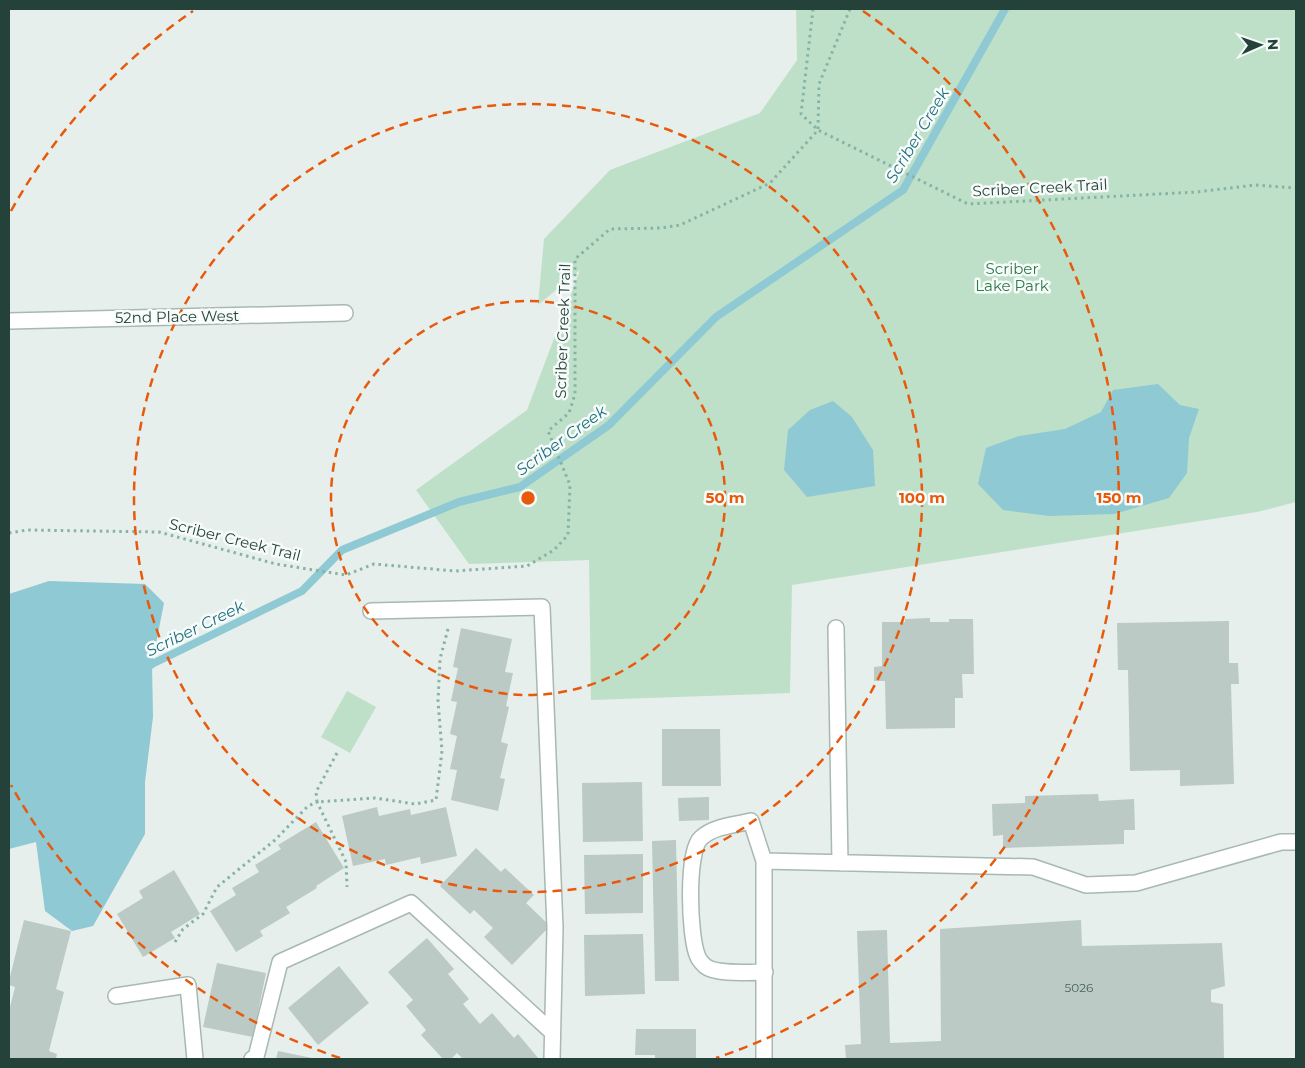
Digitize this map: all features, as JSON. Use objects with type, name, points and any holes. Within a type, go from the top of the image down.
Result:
[{"type":"street","name":"52nd Place West","points":[[9,321],[345,313]]},
{"type":"street","points":[[371,611],[542,606],[555,928],[552,1059]]},
{"type":"street","points":[[836,628],[840,863]]},
{"type":"street","points":[[764,1059],[765,972],[764,861],[751,821],[716,829],[700,838],[694,850],[690,881],[692,937],[698,957],[706,967],[723,972],[765,972]]},
{"type":"street","points":[[764,861],[1033,867],[1086,885],[1136,883],[1281,842],[1296,842]]},
{"type":"street","points":[[252,1059],[256,1057],[280,962],[411,903],[552,1032]]},
{"type":"street","points":[[116,996],[188,985],[195,1059]]},
{"type":"path","points":[[813,9],[800,114],[818,130]]},
{"type":"path","points":[[818,130],[819,84],[850,9]]},
{"type":"path","name":"Scriber Creek Trail","points":[[9,533],[27,530],[159,532],[276,564],[346,575],[374,564],[455,571],[527,566],[554,550],[568,535],[570,485],[548,431],[569,413],[575,394],[575,258],[610,229],[661,228],[680,225],[770,183],[818,130],[968,204],[1197,192],[1255,185],[1296,188]]},
{"type":"path","points":[[176,942],[183,929],[204,914],[217,887],[275,840],[308,806],[317,802],[375,798],[415,804],[436,800],[442,752],[438,701],[440,659],[453,609]]},
{"type":"path","points":[[337,753],[316,792],[317,802],[346,862],[347,887]]},
{"type":"green space","name":"Scriber Lake Park","points":[[796,9],[1296,9],[1296,502],[1257,512],[792,585],[790,693],[591,700],[589,560],[469,564],[416,490],[527,410],[580,270],[538,305],[544,239],[610,170],[760,113],[797,60]]},
{"type":"green space","points":[[347,691],[376,707],[350,753],[321,737]]},
{"type":"water","points":[[1158,384],[1180,405],[1199,409],[1189,438],[1187,473],[1169,498],[1114,514],[1049,516],[1003,510],[978,484],[986,448],[1019,436],[1065,429],[1101,412],[1113,390]]},
{"type":"water","points":[[833,401],[852,417],[873,450],[875,486],[807,497],[784,470],[788,430],[810,410]]},
{"type":"water","points":[[49,581],[145,584],[164,603],[152,664],[153,717],[145,782],[145,834],[93,926],[72,931],[45,911],[36,842],[9,849],[9,594]]},
{"type":"building","points":[[930,618],[930,622],[949,622],[949,619],[973,619],[974,674],[962,674],[963,698],[955,698],[955,728],[886,729],[885,681],[874,681],[874,667],[882,666],[882,622],[905,622],[905,619]]},
{"type":"building","points":[[1229,621],[1229,663],[1238,663],[1239,684],[1231,684],[1234,784],[1180,786],[1180,770],[1130,771],[1128,670],[1118,670],[1117,623]]},
{"type":"building","points":[[461,628],[512,639],[505,672],[513,673],[506,706],[509,707],[501,742],[508,744],[500,778],[505,779],[498,811],[451,800],[457,770],[450,769],[457,736],[450,734],[457,702],[451,701],[458,668],[453,667]]},
{"type":"building","points":[[662,729],[720,729],[721,786],[662,786]]},
{"type":"building","points":[[642,782],[643,841],[583,842],[582,783]]},
{"type":"building","points":[[1098,794],[1099,801],[1134,799],[1135,830],[1124,830],[1124,844],[1003,848],[1003,835],[993,836],[992,804],[1025,803],[1025,796]]},
{"type":"building","points":[[709,797],[709,820],[679,821],[678,798]]},
{"type":"building","points":[[377,807],[379,816],[410,809],[411,815],[446,807],[457,856],[421,864],[420,857],[386,865],[385,859],[353,866],[342,816]]},
{"type":"building","points":[[316,822],[344,868],[316,886],[317,888],[286,907],[290,913],[260,931],[263,936],[236,952],[210,911],[236,895],[232,888],[259,872],[255,865],[281,849],[278,845]]},
{"type":"building","points":[[676,840],[679,981],[655,981],[652,841]]},
{"type":"building","points":[[476,848],[501,872],[505,868],[534,895],[526,903],[550,926],[512,965],[484,937],[493,928],[474,910],[470,914],[440,886]]},
{"type":"building","points":[[643,854],[643,913],[585,914],[584,855]]},
{"type":"building","points":[[174,870],[200,914],[171,932],[175,938],[143,957],[117,914],[143,898],[139,891]]},
{"type":"building","points":[[24,920],[71,931],[56,989],[64,992],[49,1051],[57,1054],[56,1059],[9,1059],[9,1011],[15,987],[9,985],[9,981]]},
{"type":"building","points":[[1081,920],[1082,946],[1222,943],[1225,986],[1211,990],[1211,1002],[1223,1004],[1224,1059],[846,1059],[845,1045],[861,1044],[857,931],[887,930],[890,1043],[941,1041],[940,929]]},
{"type":"building","points":[[643,934],[645,994],[585,996],[584,935]]},
{"type":"building","points":[[427,938],[454,969],[448,974],[469,999],[463,1004],[480,1024],[492,1013],[514,1038],[518,1034],[539,1059],[463,1059],[457,1053],[451,1059],[443,1059],[421,1035],[426,1030],[406,1006],[413,1000],[388,972]]},
{"type":"building","points":[[217,963],[266,973],[253,1037],[203,1027]]},
{"type":"building","points":[[339,966],[369,1003],[318,1045],[288,1008]]},
{"type":"building","points":[[636,1029],[696,1029],[696,1059],[655,1059],[655,1055],[635,1055]]},
{"type":"building","points":[[278,1051],[312,1058],[312,1059],[276,1059]]},
{"type":"waterway","name":"Scriber Creek","points":[[144,670],[152,664],[302,591],[342,550],[459,502],[520,487],[609,425],[716,317],[903,190],[1005,9]]}]
